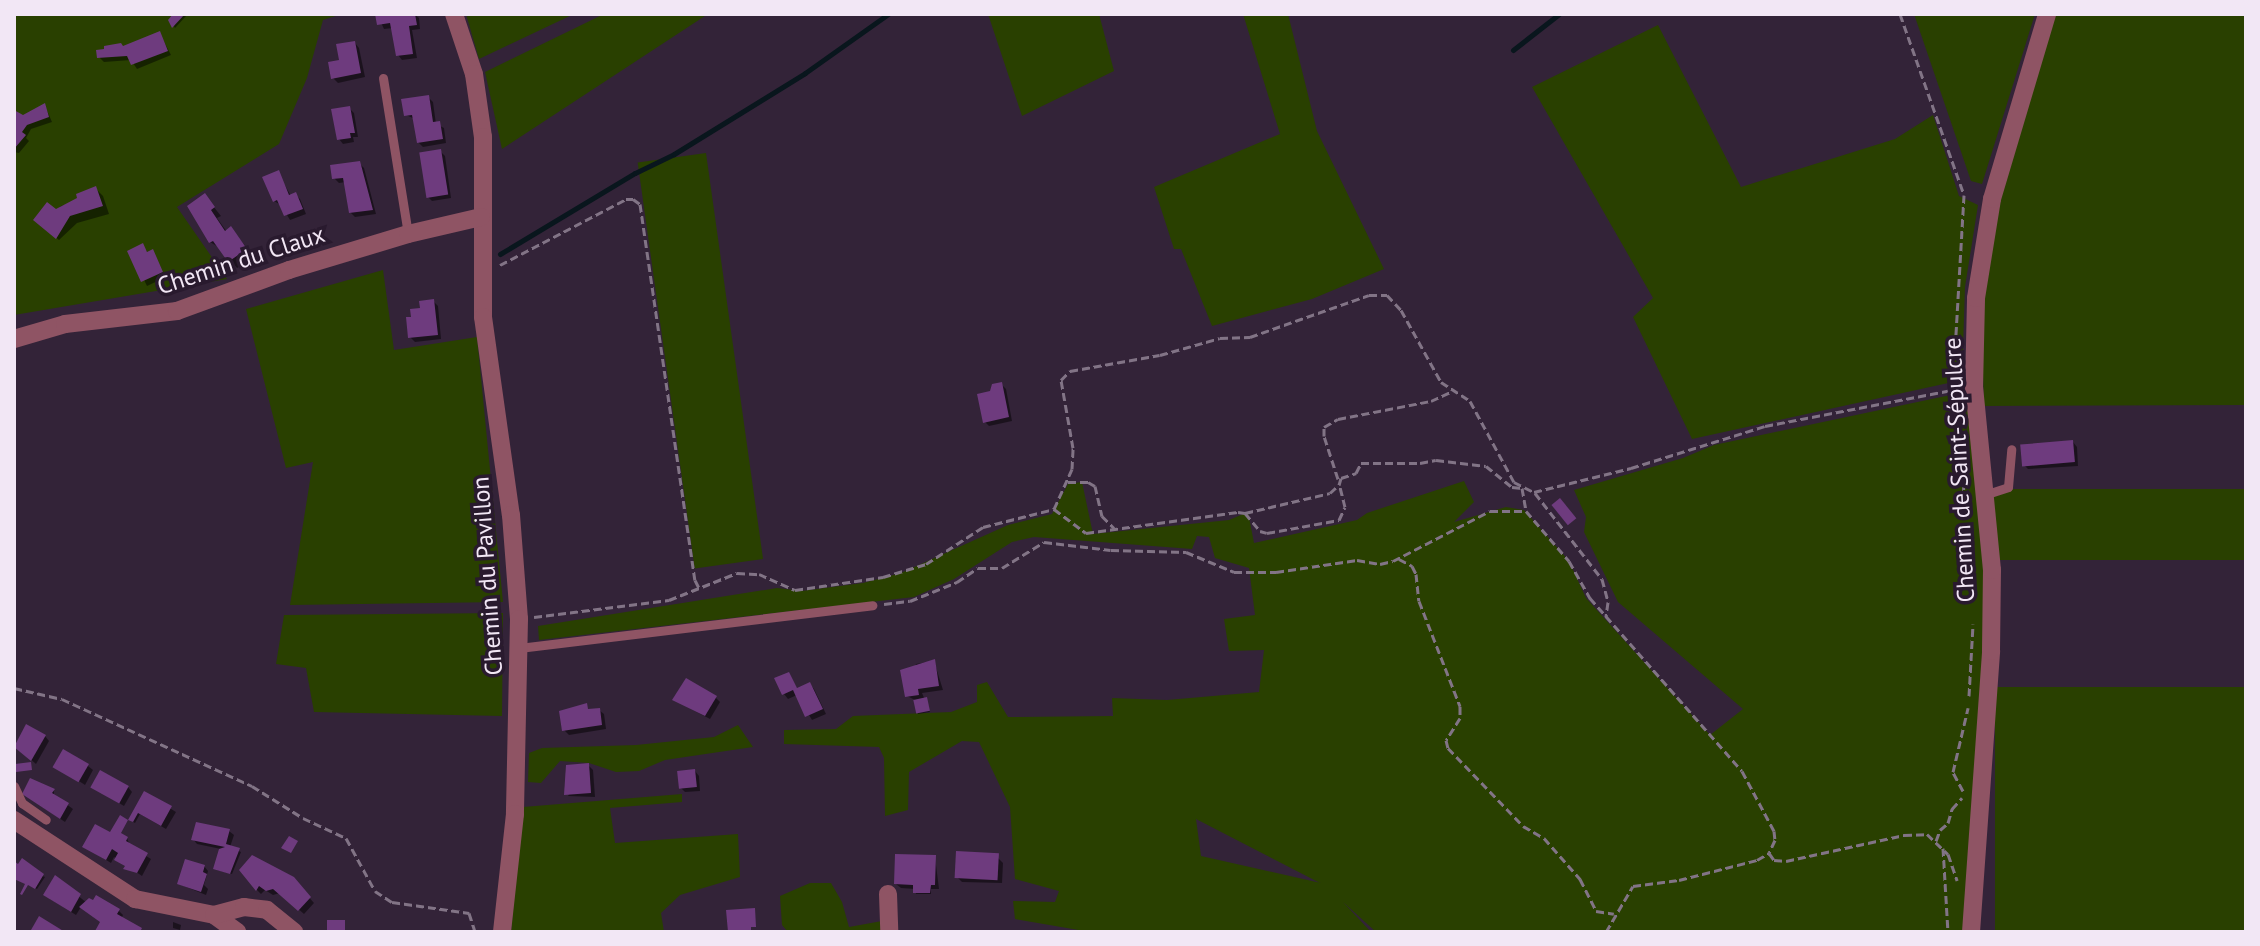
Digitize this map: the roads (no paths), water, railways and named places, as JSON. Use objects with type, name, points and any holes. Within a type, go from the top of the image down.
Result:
[{"type":"street","name":"Chemin du Pavillon","points":[[454,14],[474,74],[483,137],[483,317],[511,515],[519,619],[515,814],[502,932]]},
{"type":"street","name":"Chemin de Saint-Sépulcre","points":[[1971,932],[1991,651],[1992,570],[1984,495],[1964,389],[1992,199],[2047,14]]},
{"type":"street","name":"Chemin du Claux","points":[[14,339],[65,324],[177,311],[289,270],[408,234],[481,217]]},
{"type":"street","points":[[14,820],[135,899],[214,915],[237,932]]},
{"type":"street","points":[[888,894],[889,932]]},
{"type":"street","points":[[214,915],[244,907],[267,910],[294,932]]},
{"type":"lane","points":[[383,78],[408,234]]},
{"type":"lane","points":[[1984,495],[2008,487],[2011,449]]},
{"type":"lane","points":[[519,648],[872,605]]},
{"type":"lane","points":[[14,786],[22,803],[46,820]]},
{"type":"waterway","points":[[500,254],[635,173],[674,154],[805,73],[888,14]]},
{"type":"waterway","points":[[1513,50],[1559,14]]}]
